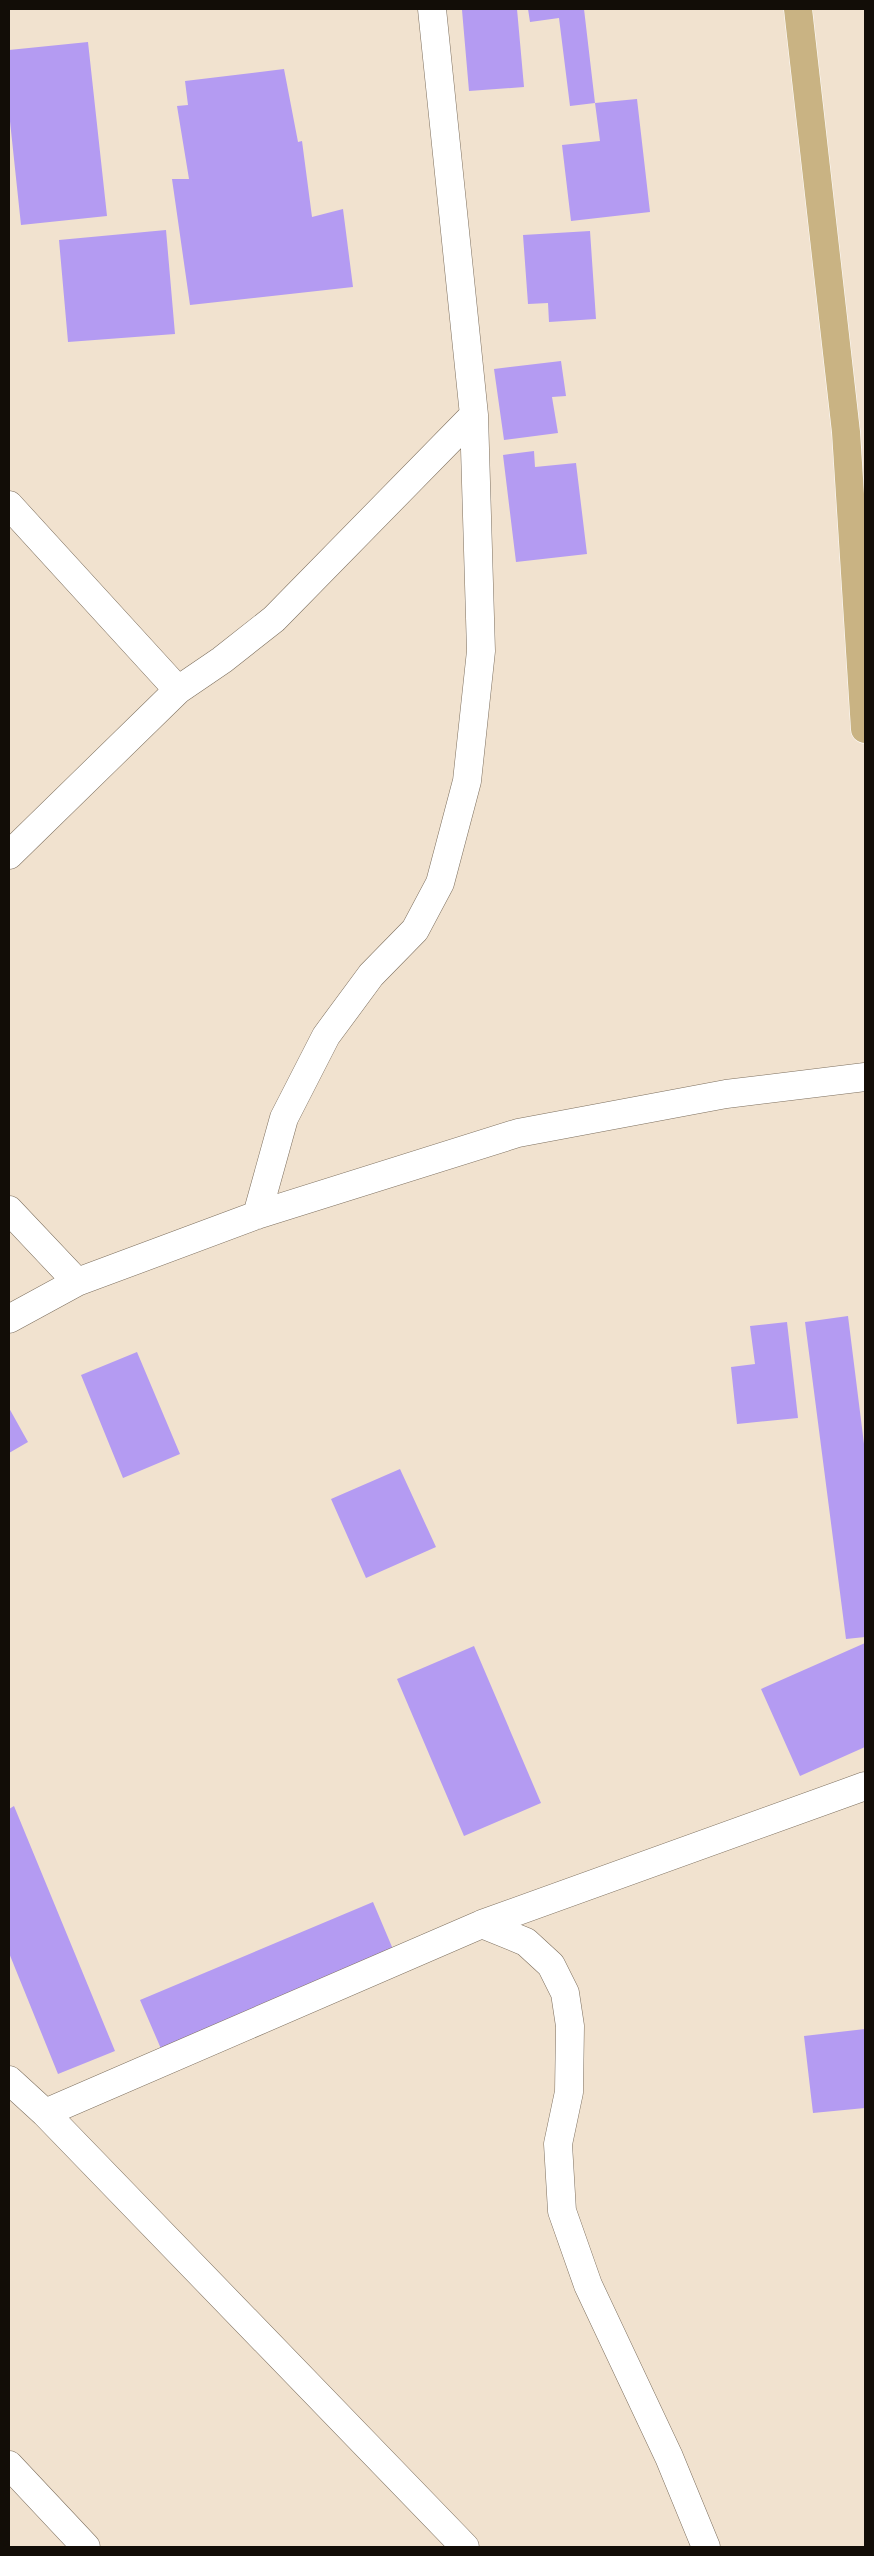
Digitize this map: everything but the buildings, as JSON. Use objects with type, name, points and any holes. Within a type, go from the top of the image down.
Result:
[{"type":"main road","points":[[798,9],[846,432],[865,730]]},
{"type":"street","points":[[257,1216],[284,1118],[326,1036],[371,975],[415,930],[440,883],[467,781],[481,651],[474,415],[432,9]]},
{"type":"street","points":[[9,855],[178,690],[222,660],[274,618],[474,415]]},
{"type":"street","points":[[9,505],[178,690]]},
{"type":"street","points":[[9,1319],[77,1282],[257,1216],[518,1133],[726,1094],[865,1077]]},
{"type":"street","points":[[9,1210],[77,1282]]},
{"type":"street","points":[[45,2113],[482,1924],[865,1786]]},
{"type":"street","points":[[482,1924],[526,1942],[551,1965],[565,1993],[570,2026],[569,2092],[558,2144],[562,2211],[588,2285],[669,2457],[706,2547]]},
{"type":"street","points":[[9,2080],[45,2113],[465,2547]]},
{"type":"street","points":[[9,2465],[86,2547]]}]
